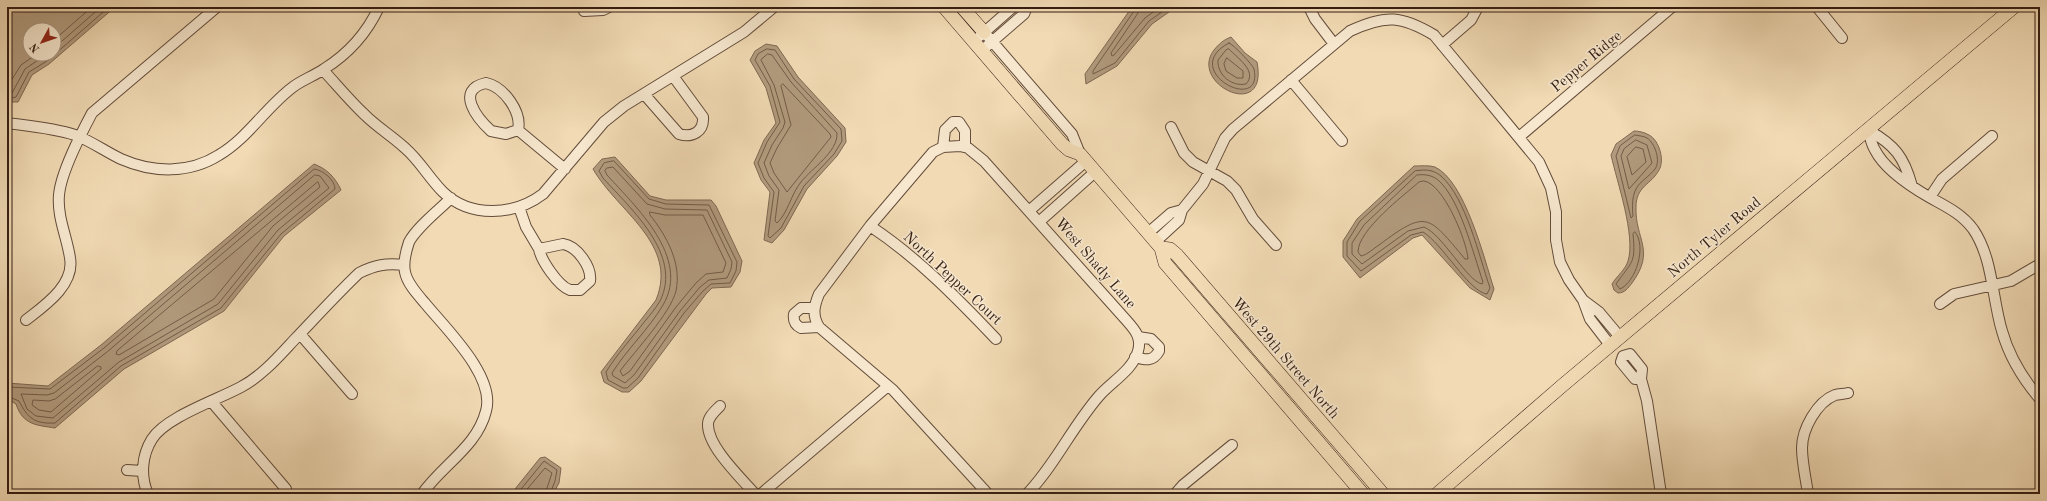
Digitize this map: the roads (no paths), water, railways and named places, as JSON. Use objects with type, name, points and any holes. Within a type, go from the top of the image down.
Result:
[{"type":"main road","name":"West 29th Street North","points":[[944,7],[1062,144],[1069,150],[1083,157],[1155,241],[1165,263],[1383,494]]},
{"type":"main road","name":"West 29th Street North","points":[[962,7],[988,37]]},
{"type":"main road","name":"North Tyler Road","points":[[1437,494],[1614,341],[2014,7]]},
{"type":"main road","name":"West 29th Street North","points":[[1289,396],[1363,494]]},
{"type":"street","points":[[26,320],[53,298],[62,286],[70,267],[70,259],[59,207],[59,194],[80,137],[92,113],[217,7]]},
{"type":"street","points":[[7,123],[58,131],[80,137],[121,159],[143,168],[166,170],[181,169],[219,156],[236,143],[292,88],[323,70],[352,47],[370,24],[379,7]]},
{"type":"street","points":[[584,11],[603,10],[609,7]]},
{"type":"street","points":[[323,70],[365,115],[405,148],[450,198],[469,208],[488,211],[504,211],[519,208],[532,203],[543,194],[604,122],[624,106],[744,32],[774,7]]},
{"type":"street","points":[[978,46],[988,37],[1004,15],[1013,7]]},
{"type":"street","points":[[988,37],[1012,24],[1024,14],[1027,7]]},
{"type":"street","points":[[1309,7],[1315,19],[1334,44]]},
{"type":"street","points":[[1442,44],[1471,20],[1478,7]]},
{"type":"street","name":"Pepper Ridge","points":[[1519,137],[1672,7]]},
{"type":"street","points":[[1817,7],[1842,38]]},
{"type":"street","points":[[1004,15],[1012,24]]},
{"type":"street","points":[[1155,241],[1179,220],[1182,210],[1210,173],[1225,138],[1350,30],[1366,23],[1378,20],[1400,19],[1413,23],[1434,35],[1539,162],[1551,188],[1556,212],[1556,240],[1560,262],[1569,280],[1583,300],[1590,319],[1614,341],[1624,356],[1621,362],[1635,379],[1642,379],[1647,401],[1661,494]]},
{"type":"street","name":"West 29th Street North","points":[[988,37],[1072,134],[1083,157]]},
{"type":"street","points":[[644,94],[679,134],[686,136],[694,134],[701,129],[704,123],[703,117],[672,76]]},
{"type":"street","points":[[1291,80],[1342,141]]},
{"type":"street","points":[[518,130],[519,118],[516,110],[498,88],[486,83],[479,84],[474,89],[469,99],[471,106],[491,131],[499,133],[518,130],[565,169]]},
{"type":"street","points":[[943,147],[945,130],[953,122],[959,122],[965,131],[965,148],[943,147],[933,152],[870,226],[819,294],[814,308],[814,316],[819,327],[888,386],[914,412],[988,494]]},
{"type":"street","points":[[1171,127],[1184,153],[1193,162],[1210,173],[1227,181],[1236,190],[1252,219],[1276,245]]},
{"type":"street","points":[[1868,130],[1886,140],[1900,156],[1907,170],[1912,186]]},
{"type":"street","points":[[1868,130],[1875,150],[1895,174],[1912,186],[1948,207],[1964,219],[1973,230],[1982,247],[1993,285],[2001,330],[2021,375],[2040,399]]},
{"type":"street","points":[[1930,197],[1942,179],[1992,136]]},
{"type":"street","name":"West Shady Lane","points":[[965,148],[984,161],[1030,210],[1127,321],[1138,337]]},
{"type":"street","points":[[1030,210],[1083,157]]},
{"type":"street","points":[[1040,221],[1095,172]]},
{"type":"street","points":[[422,494],[429,484],[467,446],[480,429],[487,410],[487,394],[484,380],[474,363],[415,292],[405,273],[404,265],[409,244],[413,235],[450,198]]},
{"type":"street","points":[[519,208],[526,227],[539,249],[540,256],[562,285],[570,290],[580,290],[590,281],[590,272],[570,245],[552,246],[539,249]]},
{"type":"street","name":"North Pepper Court","points":[[870,226],[892,241],[921,265],[996,339]]},
{"type":"street","points":[[148,494],[145,487],[143,471],[144,455],[152,438],[162,426],[255,378],[267,368],[359,273],[374,266],[388,263],[404,265]]},
{"type":"street","points":[[1940,304],[1954,294],[2011,281],[2040,264]]},
{"type":"street","points":[[814,308],[801,308],[794,314],[793,317],[795,323],[801,328],[819,327]]},
{"type":"street","points":[[300,334],[352,394]]},
{"type":"street","points":[[1027,494],[1041,478],[1092,404],[1130,365],[1139,346],[1138,337],[1150,339],[1159,347],[1159,351],[1153,358],[1148,360],[1135,357]]},
{"type":"street","points":[[761,494],[888,386]]},
{"type":"street","points":[[1808,494],[1802,447],[1808,425],[1814,413],[1826,402],[1835,395],[1848,393]]},
{"type":"street","points":[[211,402],[286,489]]},
{"type":"street","points":[[720,406],[713,413],[708,423],[709,432],[716,447],[755,494]]},
{"type":"street","points":[[1175,494],[1183,485],[1232,445]]},
{"type":"street","points":[[127,470],[143,471]]},
{"type":"water","points":[[7,7],[115,7],[62,53],[62,22],[22,22],[22,62],[51,62],[32,75],[18,102],[7,102],[9,69],[7,62]]},
{"type":"water","points":[[1132,7],[1176,7],[1152,24],[1117,66],[1086,84],[1085,74]]},
{"type":"water","points":[[1231,37],[1245,53],[1257,62],[1258,80],[1252,91],[1242,94],[1230,92],[1219,85],[1211,75],[1209,63],[1214,50],[1219,44]]},
{"type":"water","points":[[766,44],[777,46],[798,77],[845,128],[846,142],[837,156],[807,189],[784,230],[772,243],[764,240],[770,192],[761,180],[754,163],[764,140],[776,123],[766,88],[750,60],[755,51]]},
{"type":"water","points":[[1634,131],[1645,133],[1656,141],[1661,156],[1661,166],[1656,175],[1638,194],[1636,207],[1638,228],[1643,245],[1643,262],[1631,285],[1624,291],[1618,293],[1614,290],[1612,284],[1627,264],[1630,250],[1630,238],[1625,209],[1611,155],[1616,144]]},
{"type":"water","points":[[615,157],[650,196],[666,200],[711,200],[716,206],[742,261],[740,272],[731,287],[712,288],[706,294],[641,381],[629,392],[622,392],[604,382],[601,372],[656,300],[661,280],[659,262],[653,245],[642,229],[593,169],[602,159]]},
{"type":"water","points":[[314,164],[323,168],[330,174],[341,190],[284,236],[224,311],[124,369],[55,428],[36,425],[26,420],[22,416],[16,404],[7,399],[7,383],[48,386],[101,345]]},
{"type":"water","points":[[1414,166],[1435,167],[1446,175],[1455,188],[1472,222],[1485,259],[1494,289],[1490,300],[1470,288],[1422,235],[1413,238],[1360,278],[1343,257],[1343,241],[1357,219]]},
{"type":"water","points":[[545,457],[561,468],[559,483],[553,494],[511,494],[540,458]]}]
